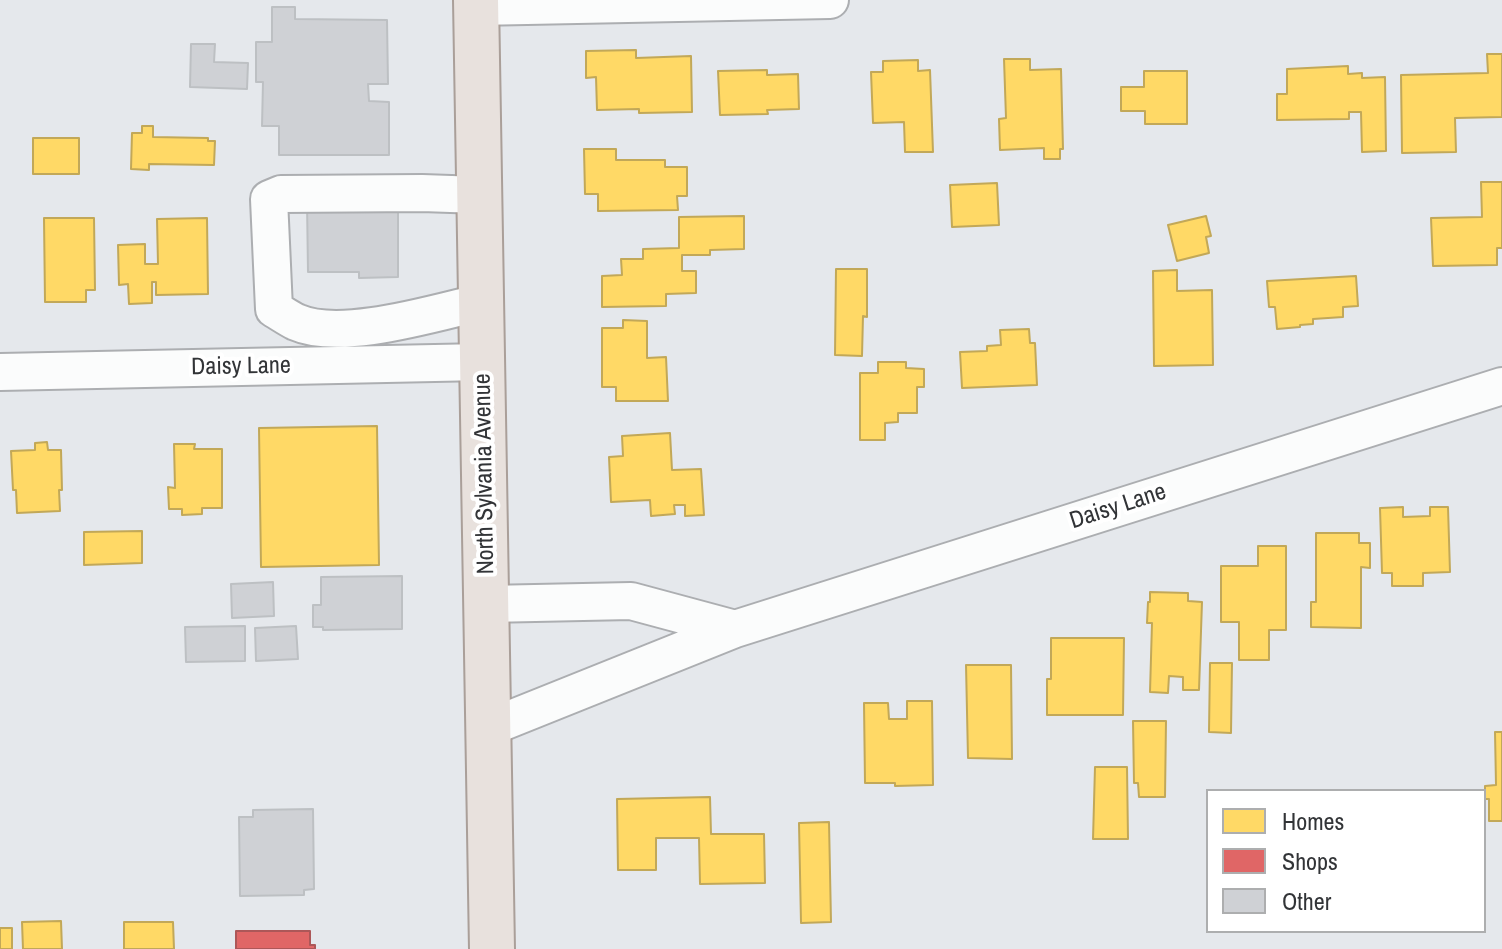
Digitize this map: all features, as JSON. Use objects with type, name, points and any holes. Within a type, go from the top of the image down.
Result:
[{"type":"main road","name":"North Sylvania Avenue","points":[[476,4],[492,949]]},
{"type":"street","points":[[476,4],[830,0]]},
{"type":"street","points":[[480,195],[281,194],[269,199],[274,309],[298,323],[325,329],[366,327],[482,302]]},
{"type":"street","name":"Daisy Lane","points":[[0,372],[483,362]]},
{"type":"street","name":"Daisy Lane","points":[[488,728],[735,629],[1502,386]]},
{"type":"street","points":[[487,604],[631,601],[735,629]]},
{"type":"building: Homes","points":[[636,50],[636,58],[691,56],[692,112],[597,110],[596,77],[586,78],[586,51]]},
{"type":"building: Homes","points":[[1487,54],[1502,54],[1502,117],[1455,118],[1456,152],[1402,153],[1401,75],[1488,73]]},
{"type":"building: Homes","points":[[1004,59],[1030,59],[1030,70],[1061,69],[1063,149],[1060,149],[1060,159],[1044,159],[1044,148],[1000,150],[999,119],[1006,118]]},
{"type":"building: Homes","points":[[918,60],[918,71],[930,70],[933,152],[905,152],[904,122],[873,123],[871,72],[883,72],[883,61]]},
{"type":"building: Homes","points":[[1348,66],[1348,74],[1362,73],[1362,78],[1385,77],[1386,151],[1362,152],[1361,112],[1349,112],[1349,119],[1277,120],[1277,94],[1287,94],[1287,69]]},
{"type":"building: Homes","points":[[767,70],[767,75],[798,74],[799,109],[767,110],[768,114],[720,115],[718,71]]},
{"type":"building: Homes","points":[[1144,71],[1187,71],[1187,124],[1145,124],[1145,111],[1121,111],[1121,87],[1144,87]]},
{"type":"building: Homes","points":[[142,126],[153,126],[153,137],[208,138],[208,141],[215,141],[214,165],[149,164],[149,170],[131,169],[132,133],[142,133]]},
{"type":"building: Homes","points":[[33,138],[79,138],[79,174],[33,174]]},
{"type":"building: Homes","points":[[584,149],[616,149],[616,160],[665,160],[665,167],[687,167],[687,196],[677,196],[678,210],[598,211],[598,194],[585,194]]},
{"type":"building: Homes","points":[[1481,182],[1502,182],[1502,248],[1497,248],[1497,265],[1433,266],[1431,218],[1482,217]]},
{"type":"building: Homes","points":[[997,183],[999,225],[952,227],[950,185]]},
{"type":"building: Homes","points":[[744,216],[744,249],[710,250],[710,255],[682,255],[682,271],[696,271],[696,293],[666,294],[666,306],[602,307],[602,276],[622,275],[621,259],[643,259],[643,249],[679,248],[679,217]]},
{"type":"building: Homes","points":[[1206,216],[1211,236],[1206,237],[1209,253],[1177,261],[1168,225]]},
{"type":"building: Homes","points":[[44,218],[94,218],[95,290],[86,290],[86,302],[45,302]]},
{"type":"building: Homes","points":[[207,218],[208,294],[156,295],[156,282],[152,282],[152,303],[129,304],[128,284],[119,285],[118,245],[145,244],[145,264],[158,264],[157,219]]},
{"type":"building: Homes","points":[[836,269],[867,269],[867,317],[863,316],[862,356],[835,355]]},
{"type":"building: Homes","points":[[1177,270],[1177,291],[1212,290],[1213,365],[1154,366],[1153,271]]},
{"type":"building: Homes","points":[[1356,276],[1358,306],[1343,307],[1343,317],[1313,319],[1313,324],[1277,329],[1275,307],[1269,307],[1267,281]]},
{"type":"building: Homes","points":[[623,320],[647,321],[647,358],[666,357],[668,401],[616,401],[616,387],[602,387],[602,328],[623,328]]},
{"type":"building: Homes","points":[[1029,329],[1030,343],[1035,343],[1037,385],[962,388],[960,352],[987,351],[987,346],[1001,345],[1000,330]]},
{"type":"building: Homes","points":[[878,362],[906,362],[906,368],[924,369],[924,387],[917,387],[917,413],[898,413],[898,422],[885,423],[885,440],[860,440],[860,373],[878,373]]},
{"type":"building: Homes","points":[[377,426],[379,565],[261,567],[259,428]]},
{"type":"building: Homes","points":[[670,433],[672,470],[701,469],[704,515],[685,516],[685,505],[674,505],[675,514],[651,516],[650,500],[611,502],[609,457],[623,456],[622,436]]},
{"type":"building: Homes","points":[[47,442],[48,450],[61,450],[60,511],[17,513],[11,451],[35,450],[35,443]]},
{"type":"building: Homes","points":[[174,444],[195,444],[194,449],[222,449],[222,508],[202,508],[202,514],[182,515],[182,509],[169,509],[168,487],[175,488]]},
{"type":"building: Homes","points":[[1403,507],[1403,517],[1430,516],[1430,507],[1448,507],[1450,572],[1423,573],[1423,586],[1392,586],[1392,573],[1382,573],[1380,508]]},
{"type":"building: Homes","points":[[142,531],[142,563],[84,565],[84,532]]},
{"type":"building: Homes","points":[[1316,533],[1359,533],[1359,543],[1370,543],[1370,568],[1361,567],[1361,628],[1311,627],[1311,602],[1316,602]]},
{"type":"building: Homes","points":[[1258,546],[1286,546],[1286,630],[1269,630],[1269,660],[1239,660],[1239,622],[1221,622],[1221,566],[1258,566]]},
{"type":"building: Homes","points":[[1150,592],[1188,593],[1188,601],[1202,602],[1199,690],[1183,690],[1183,677],[1169,676],[1168,693],[1150,692],[1152,623],[1147,623]]},
{"type":"building: Homes","points":[[1051,638],[1124,638],[1123,715],[1047,715]]},
{"type":"building: Homes","points":[[1210,663],[1232,663],[1231,733],[1209,732]]},
{"type":"building: Homes","points":[[966,665],[1011,665],[1012,759],[968,758]]},
{"type":"building: Homes","points":[[907,701],[932,701],[933,785],[865,783],[864,703],[888,703],[889,719],[907,719]]},
{"type":"building: Homes","points":[[1133,721],[1166,721],[1165,797],[1139,797],[1138,783],[1134,783]]},
{"type":"building: Homes","points":[[1495,732],[1502,732],[1502,821],[1489,821],[1489,799],[1486,799],[1485,786],[1496,785]]},
{"type":"building: Homes","points":[[1095,767],[1127,767],[1128,839],[1093,839]]},
{"type":"building: Homes","points":[[710,797],[711,834],[764,834],[765,883],[700,884],[699,838],[656,838],[656,870],[618,870],[617,799]]},
{"type":"building: Homes","points":[[829,822],[831,922],[801,923],[799,823]]},
{"type":"building: Homes","points":[[61,921],[62,949],[23,949],[22,922]]},
{"type":"building: Homes","points":[[124,922],[173,922],[174,949],[124,949]]},
{"type":"building: Homes","points":[[0,928],[12,928],[12,949],[0,949]]},
{"type":"building: Shops","points":[[236,931],[310,931],[310,945],[315,945],[315,949],[236,949]]},
{"type":"building: Other","points":[[272,7],[295,7],[295,19],[387,20],[388,84],[368,84],[369,101],[389,102],[389,155],[279,155],[279,126],[262,126],[263,82],[256,82],[256,42],[272,42]]},
{"type":"building: Other","points":[[191,44],[215,44],[214,62],[248,63],[247,89],[190,87]]},
{"type":"building: Other","points":[[398,201],[398,277],[359,278],[359,272],[308,272],[307,202]]},
{"type":"building: Other","points":[[402,576],[402,629],[323,630],[323,627],[313,627],[313,605],[321,605],[321,577]]},
{"type":"building: Other","points":[[273,582],[274,616],[232,618],[231,584]]},
{"type":"building: Other","points":[[245,626],[245,661],[186,662],[185,627]]},
{"type":"building: Other","points":[[296,626],[298,659],[256,661],[255,628]]},
{"type":"building: Other","points":[[313,809],[314,889],[304,890],[304,895],[240,896],[239,817],[253,817],[253,810]]}]
